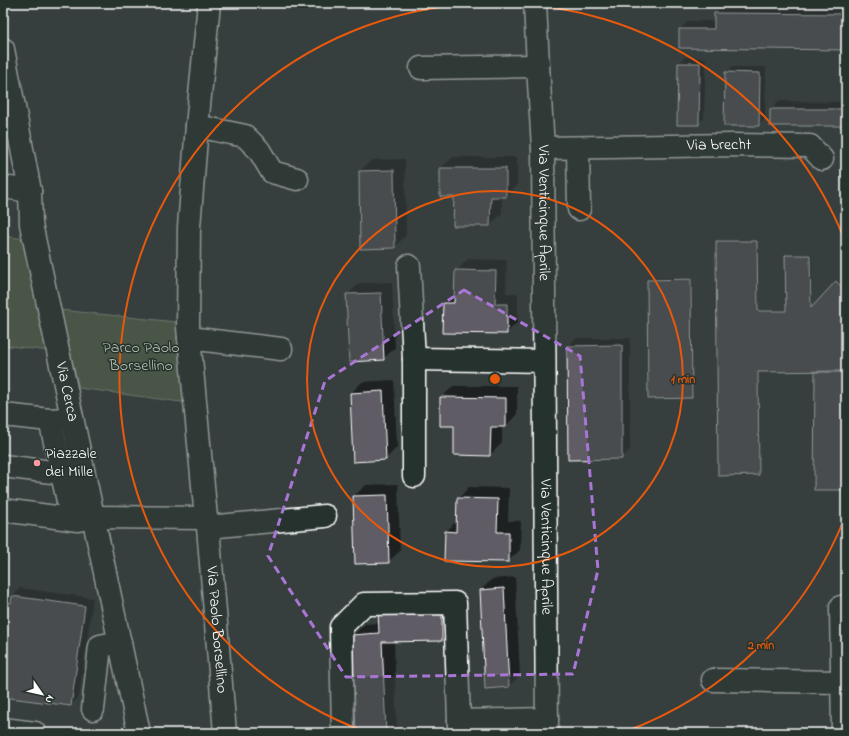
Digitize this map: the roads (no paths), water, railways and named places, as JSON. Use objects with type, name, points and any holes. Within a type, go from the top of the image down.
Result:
[{"type":"street","name":"Via Paolo Borsellino","points":[[209,3],[189,227],[188,338],[207,522],[225,733]]},
{"type":"street","name":"Via Venticinque Aprile","points":[[535,3],[543,148],[547,726]]},
{"type":"street","name":"Via Cerca","points":[[3,49],[30,191],[31,224],[139,733]]},
{"type":"street","points":[[421,68],[538,66]]},
{"type":"street","points":[[197,126],[245,136],[259,150],[272,172],[296,179]]},
{"type":"street","name":"Via brecht","points":[[543,148],[733,145],[810,146],[822,159]]},
{"type":"street","points":[[578,148],[579,209]]},
{"type":"street","points":[[3,187],[30,191]]},
{"type":"street","points":[[409,266],[414,359],[414,476]]},
{"type":"street","points":[[188,338],[281,349]]},
{"type":"street","points":[[414,359],[544,361]]},
{"type":"street","points":[[3,415],[50,420],[73,419]]},
{"type":"street","points":[[50,420],[60,473],[72,519]]},
{"type":"street","points":[[3,466],[60,473]]},
{"type":"street","points":[[3,510],[78,520],[94,517],[207,522],[325,516]]},
{"type":"street","points":[[343,733],[341,627],[364,604],[455,603],[459,727],[547,726]]},
{"type":"street","points":[[841,607],[843,733]]},
{"type":"street","points":[[93,709],[100,646],[120,642]]},
{"type":"street","points":[[713,680],[842,682]]},
{"type":"street","points":[[3,729],[35,733]]},
{"type":"place","name":"Piazzale dei Mille","points":[[37,463]]},
{"type":"park label","name":"Parco Paolo Borsellino","points":[[141,357]]}]
